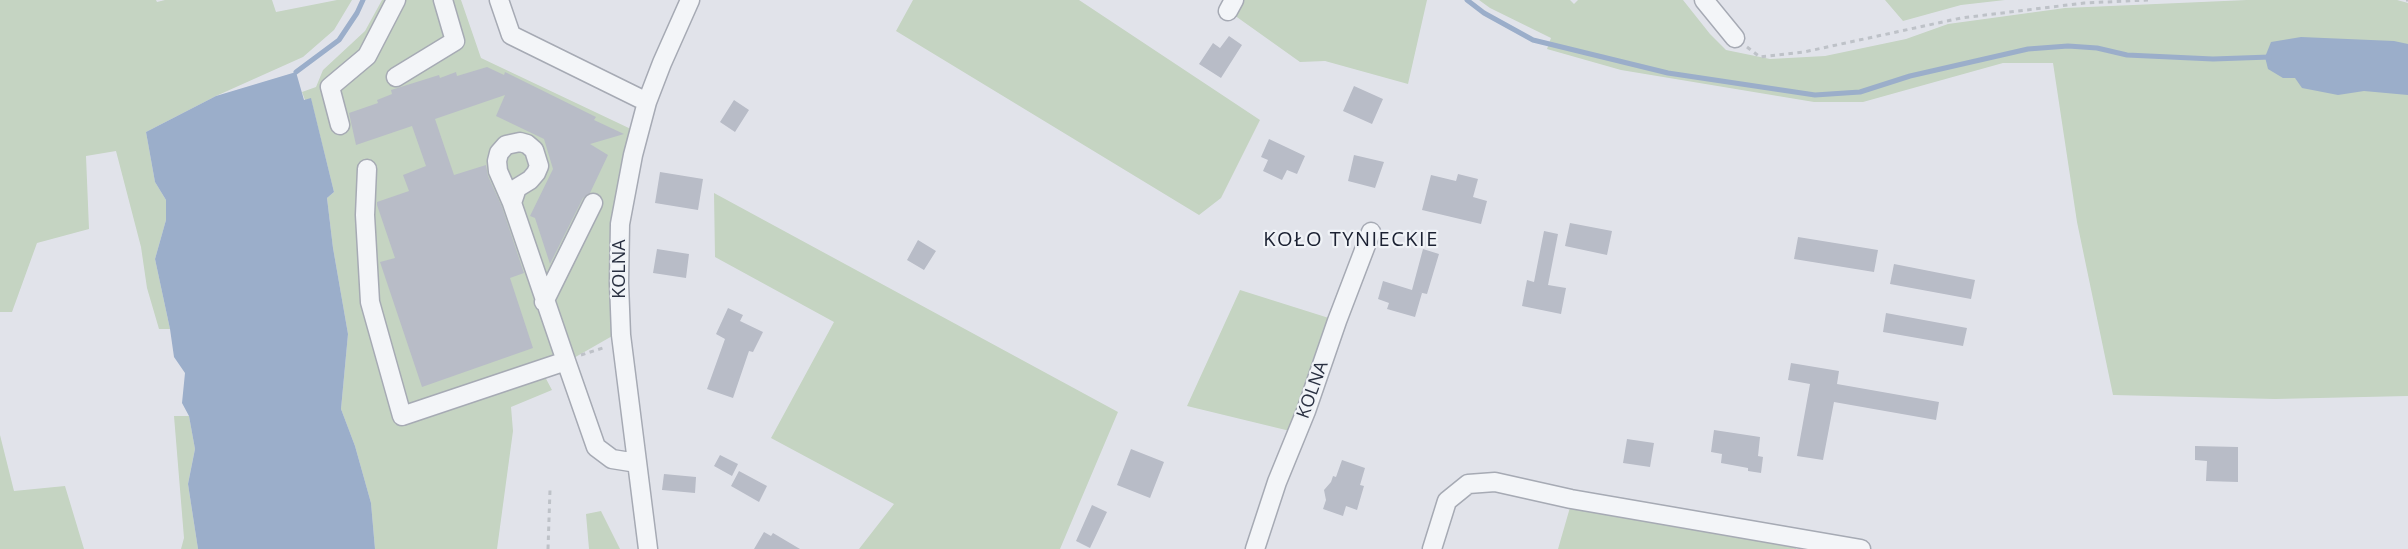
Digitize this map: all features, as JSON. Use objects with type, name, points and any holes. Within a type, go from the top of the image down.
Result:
[{"type":"street","points":[[340,125],[330,87],[368,56],[396,0]]},
{"type":"street","points":[[396,76],[456,41],[444,0]]},
{"type":"street","points":[[499,0],[511,36],[648,102]]},
{"type":"street","name":"KOLNA","points":[[648,549],[622,341],[619,283],[620,224],[633,155],[648,102],[662,63],[690,0]]},
{"type":"street","points":[[1704,0],[1735,38]]},
{"type":"street","points":[[367,169],[365,215],[370,302],[402,416],[566,361]]},
{"type":"street","points":[[512,203],[544,302],[596,447],[612,459],[637,463]]},
{"type":"street","points":[[544,302],[593,203]]},
{"type":"street","name":"KOLNA","points":[[1255,549],[1371,232]]},
{"type":"street","points":[[1432,549],[1447,501],[1468,484],[1495,482],[1571,499],[1861,549]]},
{"type":"path","points":[[1735,38],[1760,57],[1804,52],[1961,18],[2084,3],[2148,0]]},
{"type":"path","points":[[566,361],[622,341]]},
{"type":"path","points":[[548,549],[550,490]]},
{"type":"green space","points":[[0,0],[156,0],[157,2],[165,0],[272,0],[276,12],[337,0],[352,0],[334,30],[303,57],[216,96],[146,132],[155,182],[166,200],[166,220],[155,259],[170,329],[159,329],[147,288],[141,247],[116,151],[86,156],[89,229],[37,243],[12,312],[0,312]]},
{"type":"green space","points":[[382,0],[461,0],[481,58],[633,130],[614,335],[544,375],[552,390],[511,407],[513,431],[497,549],[375,549],[371,503],[355,446],[341,409],[348,334],[327,198],[334,192],[311,99],[305,100],[302,92],[316,87],[323,70],[365,31]]},
{"type":"green space","points":[[913,0],[1079,0],[1260,120],[1221,198],[1199,215],[896,31]]},
{"type":"green space","points":[[1243,0],[1427,0],[1408,84],[1325,61],[1300,62],[1234,15]]},
{"type":"green space","points":[[1479,0],[1570,0],[1574,4],[1578,0],[1683,0],[1726,50],[1770,59],[1825,56],[1906,39],[1948,24],[2065,8],[2247,0],[2397,0],[2408,3],[2408,396],[2275,399],[2113,395],[2077,222],[2053,63],[2003,63],[1863,102],[1814,102],[1621,70],[1547,49],[1551,38],[1490,8]]},
{"type":"green space","points":[[1885,0],[2005,0],[1961,5],[1903,21]]},
{"type":"green space","points":[[714,193],[1118,412],[1060,549],[859,549],[894,504],[771,438],[834,322],[715,257]]},
{"type":"green space","points":[[1240,290],[1332,319],[1290,431],[1187,406]]},
{"type":"green space","points":[[174,416],[189,416],[195,449],[188,484],[198,549],[181,549],[184,538]]},
{"type":"green space","points":[[0,435],[14,491],[65,486],[84,549],[0,549]]},
{"type":"green space","points":[[1571,504],[1797,541],[1796,549],[1558,549]]},
{"type":"green space","points":[[601,511],[620,549],[589,549],[586,514]]},
{"type":"water","points":[[2301,37],[2394,41],[2408,44],[2408,95],[2364,91],[2338,95],[2302,88],[2295,78],[2283,78],[2268,69],[2265,57],[2271,42]]},
{"type":"water","points":[[296,72],[304,100],[311,98],[334,192],[327,198],[348,334],[341,409],[355,446],[371,503],[375,549],[198,549],[188,484],[195,449],[189,416],[182,403],[185,373],[174,357],[155,259],[166,220],[166,200],[155,182],[146,132],[216,96]]},
{"type":"building","points":[[1229,36],[1242,45],[1221,78],[1199,64],[1213,43],[1220,48]]},
{"type":"building","points":[[487,67],[504,75],[505,72],[596,117],[594,120],[624,134],[590,144],[608,155],[590,193],[583,198],[550,264],[535,218],[530,216],[553,169],[544,139],[496,116],[505,95],[435,119],[454,175],[486,165],[524,273],[510,278],[533,348],[422,387],[380,262],[395,258],[377,202],[409,191],[403,175],[426,166],[412,126],[356,145],[349,113],[378,103],[377,100],[392,94],[391,90],[439,75],[440,78],[456,72],[457,76]]},
{"type":"building","points":[[1354,86],[1383,99],[1372,124],[1343,111]]},
{"type":"building","points":[[734,100],[749,110],[735,132],[720,122]]},
{"type":"building","points":[[1269,139],[1305,156],[1297,174],[1287,170],[1282,180],[1263,171],[1268,160],[1261,157]]},
{"type":"building","points":[[1354,155],[1384,162],[1375,188],[1348,181]]},
{"type":"building","points":[[660,172],[703,179],[698,210],[655,203]]},
{"type":"building","points":[[1458,174],[1478,179],[1473,197],[1487,201],[1481,224],[1422,210],[1431,175],[1456,181]]},
{"type":"building","points":[[1570,223],[1612,231],[1607,255],[1565,246]]},
{"type":"building","points":[[1544,231],[1558,234],[1548,285],[1566,288],[1561,314],[1522,306],[1527,280],[1534,282]]},
{"type":"building","points":[[1798,237],[1878,250],[1874,272],[1794,259]]},
{"type":"building","points":[[918,240],[936,251],[924,270],[907,260]]},
{"type":"building","points":[[657,249],[689,254],[686,278],[653,273]]},
{"type":"building","points":[[1423,249],[1439,254],[1427,294],[1418,292],[1422,293],[1415,317],[1387,309],[1389,303],[1378,299],[1383,281],[1412,290]]},
{"type":"building","points":[[1894,264],[1975,280],[1971,299],[1890,284]]},
{"type":"building","points":[[728,308],[743,315],[740,321],[763,332],[753,352],[749,351],[733,398],[707,389],[725,339],[716,334]]},
{"type":"building","points":[[1886,313],[1967,328],[1963,346],[1883,332]]},
{"type":"building","points":[[1791,363],[1839,371],[1837,384],[1939,402],[1936,420],[1834,402],[1823,460],[1797,456],[1810,384],[1788,380]]},
{"type":"building","points":[[1714,430],[1760,437],[1758,456],[1763,457],[1761,473],[1721,463],[1722,454],[1711,452]]},
{"type":"building","points":[[1627,439],[1654,443],[1650,467],[1623,463]]},
{"type":"building","points":[[2195,446],[2238,447],[2238,482],[2206,481],[2207,461],[2195,460]]},
{"type":"building","points":[[1131,449],[1164,462],[1150,498],[1117,485]]},
{"type":"building","points":[[720,455],[738,464],[732,476],[714,466]]},
{"type":"building","points":[[1342,460],[1365,468],[1360,485],[1364,486],[1357,510],[1346,506],[1343,516],[1323,509],[1326,500],[1324,490],[1333,476],[1336,477]]},
{"type":"building","points":[[739,471],[767,486],[759,502],[731,486]]},
{"type":"building","points":[[664,474],[696,477],[695,493],[662,490]]},
{"type":"building","points":[[1092,505],[1107,512],[1090,548],[1076,541]]},
{"type":"building","points":[[764,532],[771,536],[773,533],[800,549],[754,549]]},
{"type":"waterway","points":[[296,72],[339,40],[363,0]]},
{"type":"waterway","points":[[1467,0],[1484,13],[1533,40],[1668,73],[1815,95],[1860,92],[1910,76],[2028,49],[2068,46],[2097,48],[2127,55],[2213,59],[2270,57]]},
{"type":"district","name":"KOŁO TYNIECKIE","points":[[1351,240]]}]
